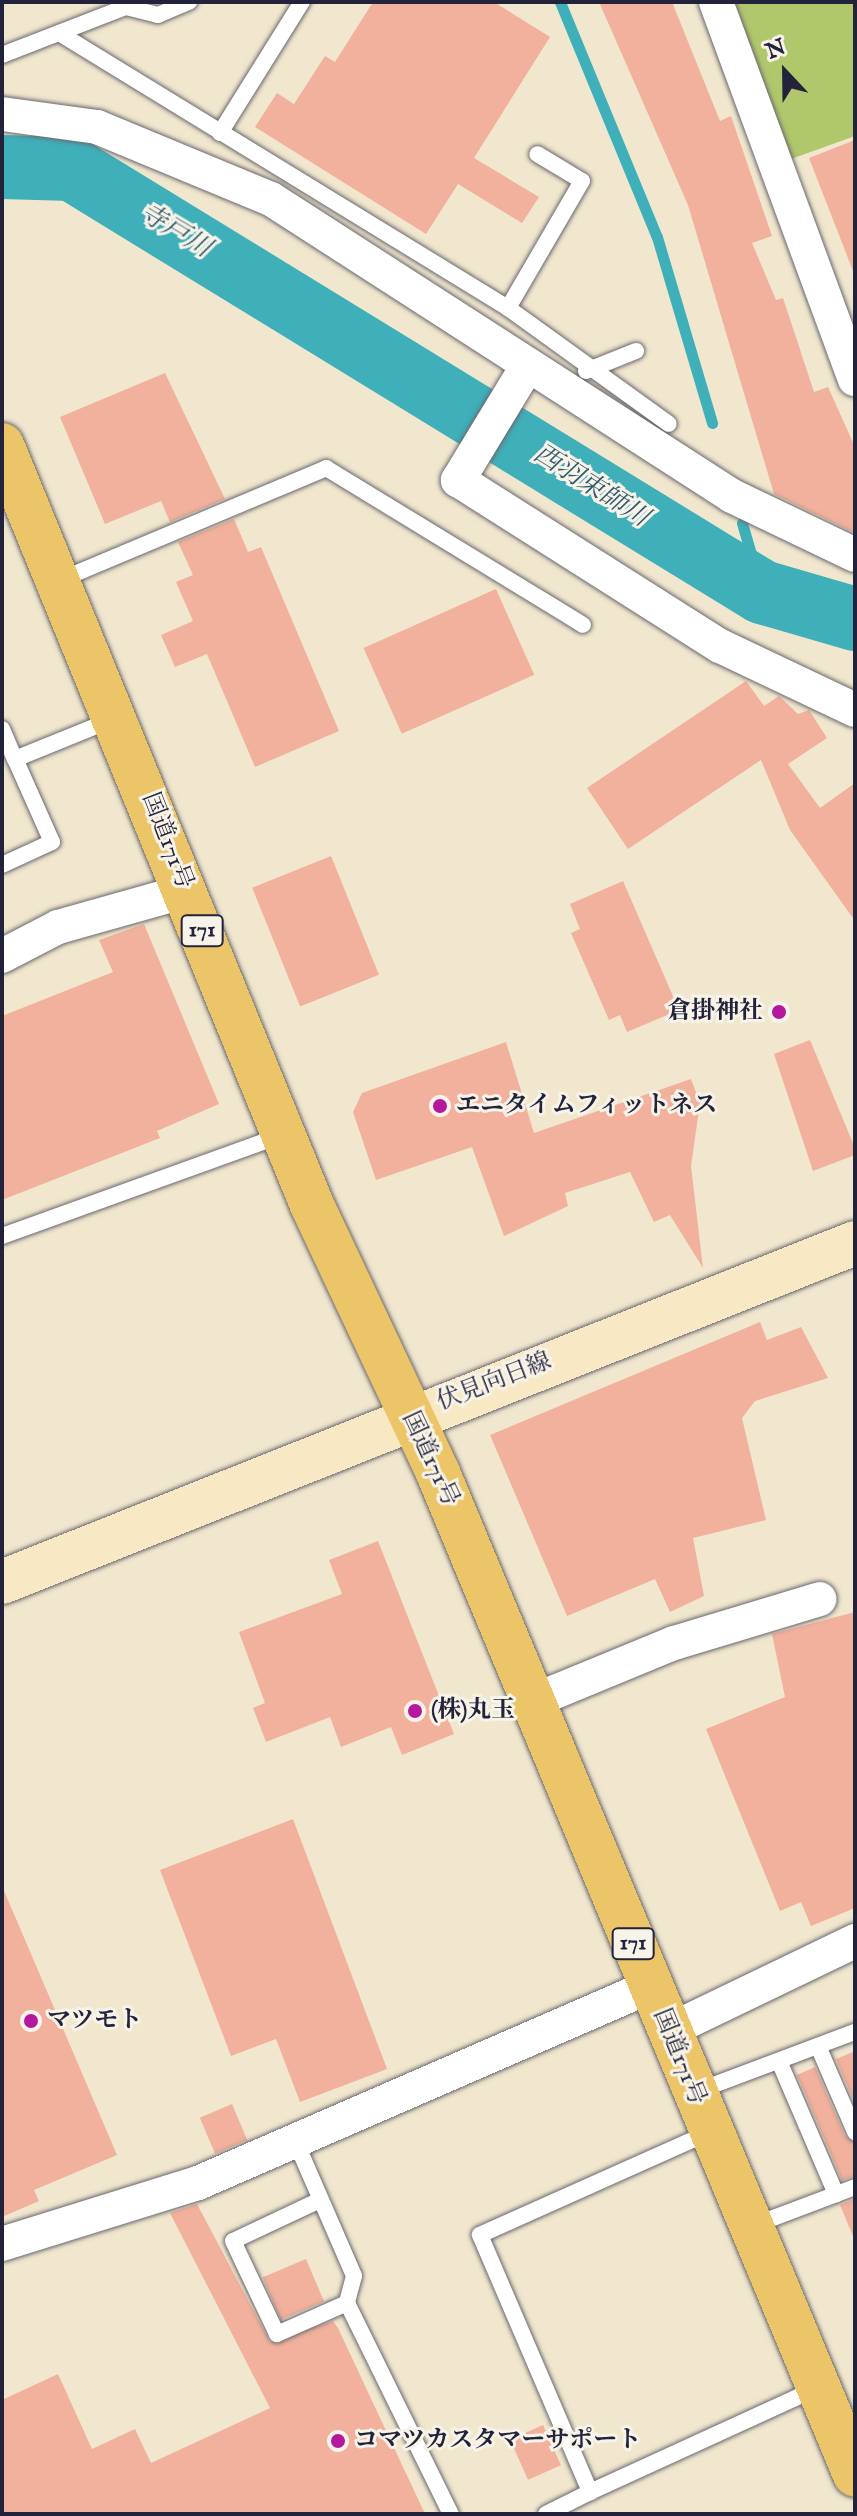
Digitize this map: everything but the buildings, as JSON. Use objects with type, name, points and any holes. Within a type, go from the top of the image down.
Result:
[{"type":"highway","name":"国道171号","points":[[6,463],[116,718],[283,1134],[410,1414],[533,1701],[855,2475]]},
{"type":"main road","name":"伏見向日線","points":[[2,1582],[410,1414],[855,1243]]},
{"type":"street","points":[[716,2],[855,379]]},
{"type":"street","points":[[2,114],[97,127],[271,199],[732,496],[855,555]]},
{"type":"street","points":[[528,365],[458,480],[720,646],[855,710]]},
{"type":"street","points":[[2,956],[58,927],[186,891]]},
{"type":"street","points":[[533,1701],[674,1643],[820,1599]]},
{"type":"street","points":[[668,2031],[855,1941]]},
{"type":"street","points":[[2,2244],[198,2183],[650,1986]]},
{"type":"lane","points":[[2,55],[126,7],[158,15],[189,2]]},
{"type":"lane","points":[[220,133],[302,2]]},
{"type":"lane","points":[[59,33],[508,308],[586,371],[669,424]]},
{"type":"lane","points":[[508,308],[582,181],[537,154]]},
{"type":"lane","points":[[586,371],[636,351]]},
{"type":"lane","points":[[59,581],[326,468],[583,625]]},
{"type":"lane","points":[[15,759],[116,718]]},
{"type":"lane","points":[[2,729],[52,842],[2,865]]},
{"type":"lane","points":[[2,1236],[283,1134]]},
{"type":"lane","points":[[694,2093],[855,2032]]},
{"type":"lane","points":[[818,2046],[855,2132]]},
{"type":"lane","points":[[779,2061],[836,2194]]},
{"type":"lane","points":[[590,2492],[480,2235],[711,2132]]},
{"type":"lane","points":[[295,2140],[354,2276],[347,2303],[451,2514]]},
{"type":"lane","points":[[750,2227],[855,2187]]},
{"type":"lane","points":[[320,2200],[233,2241],[277,2334],[347,2303]]},
{"type":"lane","points":[[546,2514],[818,2387]]},
{"type":"green space","points":[[735,2],[855,2],[855,136],[791,159]]},
{"type":"water","points":[[830,605],[855,605],[855,627],[817,623]]},
{"type":"waterway","points":[[560,2],[657,237],[712,423]]},
{"type":"waterway","name":"西羽束師川","points":[[2,167],[72,169],[762,592],[855,619]]},
{"type":"waterway","points":[[742,523],[762,592]]},
{"type":"place","name":"倉掛神社","points":[[779,1012]]},
{"type":"place","name":"エニタイムフィットネス","points":[[440,1106]]},
{"type":"place","name":"(株)丸玉","points":[[415,1711]]},
{"type":"place","name":"マツモト","points":[[31,2021]]},
{"type":"place","name":"コマツカスタマーサポート","points":[[338,2441]]},
{"type":"water label","name":"寺戸川","points":[[175,231]]}]
